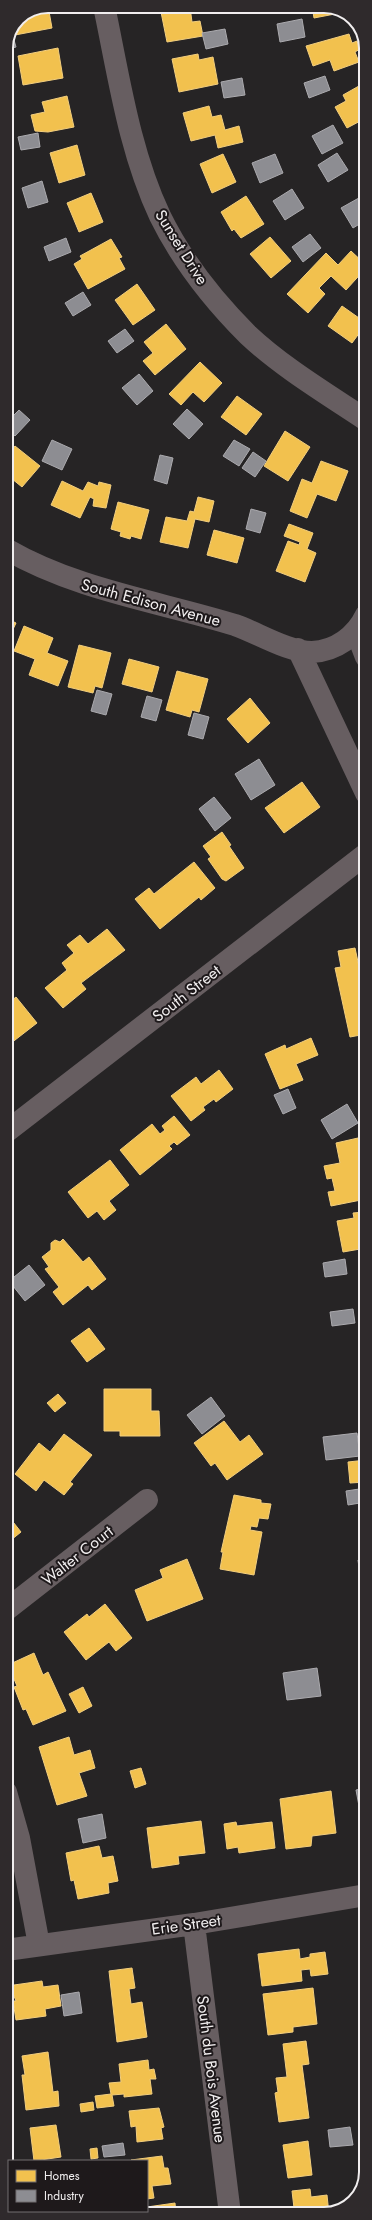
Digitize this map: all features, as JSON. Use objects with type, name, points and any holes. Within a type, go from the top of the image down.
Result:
[{"type":"street","name":"Sunset Drive","points":[[106,13],[135,147],[150,191],[172,237],[213,295],[249,335],[284,363],[359,415]]},
{"type":"street","name":"South Edison Avenue","points":[[13,553],[33,564],[78,582],[235,626],[298,649],[311,652],[330,648],[344,642],[359,625]]},
{"type":"street","points":[[298,649],[359,779]]},
{"type":"street","name":"South Street","points":[[13,1127],[359,859]]},
{"type":"street","name":"Walter Court","points":[[13,1605],[147,1500]]},
{"type":"street","points":[[13,1817],[19,1838],[39,1945]]},
{"type":"street","name":"Erie Street","points":[[13,1949],[194,1924],[359,1896]]},
{"type":"street","name":"South du Bois Avenue","points":[[194,1924],[229,2207]]},
{"type":"building: Homes","points":[[49,13],[52,28],[16,35],[23,23],[34,16],[41,14]]},
{"type":"building: Homes","points":[[161,13],[191,13],[192,22],[200,21],[203,36],[167,42]]},
{"type":"building: Homes","points":[[313,13],[334,14],[314,18]]},
{"type":"building: Homes","points":[[349,34],[352,43],[357,41],[359,46],[359,50],[355,52],[359,62],[334,71],[330,60],[313,66],[306,46]]},
{"type":"building: Homes","points":[[58,48],[63,78],[23,85],[18,56]]},
{"type":"building: Homes","points":[[198,54],[199,60],[213,57],[218,84],[179,92],[172,59]]},
{"type":"building: Homes","points":[[359,86],[359,122],[347,128],[335,107],[346,101],[343,95]]},
{"type":"building: Homes","points":[[67,96],[74,127],[48,132],[35,131],[31,115],[45,112],[42,102]]},
{"type":"building: Homes","points":[[209,106],[212,117],[221,115],[225,130],[239,126],[243,142],[218,148],[215,135],[191,141],[183,113]]},
{"type":"building: Homes","points":[[77,145],[85,175],[59,183],[50,153]]},
{"type":"building: Homes","points":[[223,154],[236,182],[212,193],[200,164]]},
{"type":"building: Homes","points":[[91,193],[103,222],[79,232],[67,203]]},
{"type":"building: Homes","points":[[246,196],[264,224],[241,238],[234,229],[232,231],[221,212]]},
{"type":"building: Homes","points":[[270,237],[291,261],[271,278],[250,254]]},
{"type":"building: Homes","points":[[111,239],[122,257],[119,258],[125,269],[88,289],[74,264],[82,259],[80,256]]},
{"type":"building: Homes","points":[[351,251],[359,258],[359,276],[346,290],[331,276],[319,288],[325,294],[308,313],[287,294],[326,253],[338,265]]},
{"type":"building: Homes","points":[[137,284],[155,310],[133,325],[115,300]]},
{"type":"building: Homes","points":[[342,306],[359,318],[359,334],[352,343],[328,326]]},
{"type":"building: Homes","points":[[166,324],[186,349],[155,375],[143,361],[153,353],[144,342]]},
{"type":"building: Homes","points":[[200,362],[222,383],[204,402],[193,392],[181,405],[169,394]]},
{"type":"building: Homes","points":[[237,396],[262,414],[246,435],[221,417]]},
{"type":"building: Homes","points":[[285,431],[310,447],[288,481],[264,466]]},
{"type":"building: Homes","points":[[15,446],[40,466],[22,487],[13,480],[13,448]]},
{"type":"building: Homes","points":[[321,461],[348,471],[336,501],[317,494],[307,518],[290,511],[302,479],[312,483]]},
{"type":"building: Homes","points":[[62,481],[83,491],[88,482],[98,486],[99,482],[111,485],[106,508],[93,506],[94,499],[90,497],[80,518],[51,505]]},
{"type":"building: Homes","points":[[198,497],[214,501],[209,522],[195,519],[188,548],[160,542],[166,517],[187,521],[190,511],[194,512]]},
{"type":"building: Homes","points":[[118,502],[149,510],[141,539],[131,536],[130,539],[120,536],[121,532],[111,529]]},
{"type":"building: Homes","points":[[289,524],[313,533],[307,549],[316,553],[305,582],[276,571],[288,541],[299,545],[300,542],[284,536]]},
{"type":"building: Homes","points":[[214,530],[244,538],[237,563],[207,555]]},
{"type":"building: Homes","points":[[13,622],[16,623],[13,629]]},
{"type":"building: Homes","points":[[24,626],[53,638],[47,653],[68,661],[58,686],[29,675],[35,659],[14,651]]},
{"type":"building: Homes","points":[[79,645],[111,653],[102,688],[95,686],[93,693],[68,687]]},
{"type":"building: Homes","points":[[129,659],[159,667],[152,692],[122,684]]},
{"type":"building: Homes","points":[[177,671],[208,679],[199,712],[192,710],[190,717],[166,710]]},
{"type":"building: Homes","points":[[250,698],[270,723],[248,743],[227,719]]},
{"type":"building: Homes","points":[[302,782],[320,807],[284,833],[265,808]]},
{"type":"building: Homes","points":[[222,832],[231,845],[229,846],[244,868],[226,881],[222,879],[208,859],[211,857],[203,846]]},
{"type":"building: Homes","points":[[194,862],[215,888],[201,900],[199,897],[160,929],[135,899],[149,888],[154,894]]},
{"type":"building: Homes","points":[[107,929],[125,950],[81,983],[86,989],[63,1008],[45,988],[67,970],[62,963],[74,953],[67,945],[80,935],[88,944]]},
{"type":"building: Homes","points":[[355,948],[359,967],[359,1035],[350,1037],[335,968],[341,967],[338,951]]},
{"type":"building: Homes","points":[[16,997],[37,1023],[13,1042],[13,999]]},
{"type":"building: Homes","points":[[311,1038],[318,1055],[296,1064],[303,1080],[280,1089],[265,1054],[285,1045],[286,1049]]},
{"type":"building: Homes","points":[[219,1070],[233,1089],[216,1102],[214,1099],[203,1107],[205,1110],[191,1121],[171,1096],[196,1077],[201,1084]]},
{"type":"building: Homes","points":[[174,1116],[190,1135],[177,1145],[174,1142],[169,1146],[172,1149],[140,1175],[120,1150],[152,1124],[160,1134],[165,1130],[162,1126]]},
{"type":"building: Homes","points":[[358,1138],[359,1200],[331,1206],[328,1192],[335,1191],[332,1178],[327,1179],[324,1166],[340,1163],[336,1143]]},
{"type":"building: Homes","points":[[110,1160],[129,1185],[109,1201],[116,1210],[104,1220],[97,1211],[88,1218],[68,1192]]},
{"type":"building: Homes","points":[[359,1212],[359,1249],[343,1252],[337,1221],[354,1218],[353,1213]]},
{"type":"building: Homes","points":[[63,1239],[83,1262],[89,1257],[106,1279],[92,1290],[88,1285],[63,1305],[53,1292],[59,1287],[45,1269],[49,1267],[42,1257],[51,1250],[51,1243],[55,1240],[60,1242]]},
{"type":"building: Homes","points":[[89,1328],[105,1349],[87,1362],[71,1341]]},
{"type":"building: Homes","points":[[104,1389],[151,1389],[151,1411],[159,1411],[160,1436],[120,1436],[120,1431],[104,1431]]},
{"type":"building: Homes","points":[[58,1394],[66,1403],[55,1412],[47,1403]]},
{"type":"building: Homes","points":[[224,1421],[240,1442],[249,1435],[263,1454],[227,1480],[215,1463],[211,1466],[194,1443]]},
{"type":"building: Homes","points":[[64,1434],[92,1455],[70,1482],[73,1484],[64,1495],[44,1480],[36,1491],[15,1474],[39,1443],[50,1452]]},
{"type":"building: Homes","points":[[359,1461],[359,1482],[350,1483],[348,1462]]},
{"type":"building: Homes","points":[[234,1495],[261,1500],[261,1503],[271,1504],[268,1519],[259,1518],[257,1527],[251,1526],[250,1530],[262,1532],[254,1575],[220,1569],[223,1552],[221,1552]]},
{"type":"building: Homes","points":[[13,1522],[21,1532],[13,1538]]},
{"type":"building: Homes","points":[[187,1559],[203,1599],[147,1621],[135,1590],[163,1578],[160,1570]]},
{"type":"building: Homes","points":[[105,1604],[132,1638],[116,1651],[109,1642],[86,1660],[64,1632],[87,1614],[89,1617]]},
{"type":"building: Homes","points":[[34,1653],[43,1675],[48,1672],[66,1711],[33,1725],[26,1709],[23,1710],[14,1687],[17,1686],[13,1677],[13,1663]]},
{"type":"building: Homes","points":[[83,1687],[92,1706],[79,1713],[69,1694]]},
{"type":"building: Homes","points":[[69,1737],[74,1755],[90,1750],[95,1768],[79,1773],[87,1796],[57,1805],[39,1747]]},
{"type":"building: Homes","points":[[141,1768],[146,1784],[135,1788],[130,1771]]},
{"type":"building: Homes","points":[[331,1791],[336,1833],[312,1836],[311,1846],[286,1849],[280,1799]]},
{"type":"building: Homes","points":[[201,1821],[205,1853],[178,1856],[179,1864],[152,1868],[147,1828]]},
{"type":"building: Homes","points":[[236,1822],[237,1826],[272,1822],[275,1848],[239,1853],[238,1847],[227,1849],[224,1824]]},
{"type":"building: Homes","points":[[99,1846],[102,1858],[113,1856],[118,1881],[108,1883],[109,1893],[78,1899],[74,1880],[71,1881],[66,1853]]},
{"type":"building: Homes","points":[[299,1949],[300,1959],[310,1957],[310,1954],[325,1952],[328,1974],[311,1976],[310,1969],[301,1970],[302,1981],[262,1986],[258,1954]]},
{"type":"building: Homes","points":[[132,1968],[135,1988],[129,1989],[131,2004],[142,2002],[147,2037],[117,2042],[109,1971]]},
{"type":"building: Homes","points":[[42,1981],[43,1987],[58,1985],[61,2006],[45,2009],[46,2016],[16,2020],[13,2001],[16,2001],[13,1994],[14,1985]]},
{"type":"building: Homes","points":[[313,1988],[317,2024],[293,2027],[293,2032],[268,2035],[263,1994]]},
{"type":"building: Homes","points":[[306,2041],[309,2064],[302,2065],[309,2118],[279,2122],[275,2093],[278,2092],[276,2078],[287,2077],[283,2044]]},
{"type":"building: Homes","points":[[48,2052],[53,2092],[58,2091],[59,2106],[26,2110],[22,2075],[25,2075],[22,2056]]},
{"type":"building: Homes","points":[[148,2060],[149,2070],[154,2069],[156,2079],[150,2079],[152,2094],[124,2097],[124,2094],[112,2095],[114,2106],[97,2108],[95,2096],[111,2094],[109,2083],[121,2082],[119,2064]]},
{"type":"building: Homes","points":[[93,2102],[94,2110],[81,2112],[80,2104]]},
{"type":"building: Homes","points":[[159,2108],[164,2127],[161,2128],[163,2139],[137,2142],[136,2126],[131,2127],[129,2111]]},
{"type":"building: Homes","points":[[56,2125],[61,2157],[34,2160],[30,2128]]},
{"type":"building: Homes","points":[[308,2141],[312,2175],[288,2178],[283,2145]]},
{"type":"building: Homes","points":[[97,2148],[98,2158],[91,2159],[90,2149]]},
{"type":"building: Homes","points":[[162,2156],[164,2168],[168,2168],[171,2184],[152,2186],[154,2198],[148,2199],[148,2160],[131,2160]]},
{"type":"building: Homes","points":[[310,2189],[311,2197],[327,2195],[328,2207],[294,2207],[292,2191]]},
{"type":"building: Homes","points":[[175,2203],[175,2207],[148,2207]]},
{"type":"building: Industry","points":[[302,19],[305,37],[280,42],[277,24]]},
{"type":"building: Industry","points":[[225,29],[228,44],[206,49],[202,33]]},
{"type":"building: Industry","points":[[14,40],[16,47],[13,48]]},
{"type":"building: Industry","points":[[325,76],[330,90],[309,98],[304,83]]},
{"type":"building: Industry","points":[[242,78],[245,95],[224,98],[221,82]]},
{"type":"building: Industry","points":[[333,125],[343,143],[322,154],[312,136]]},
{"type":"building: Industry","points":[[38,133],[40,147],[21,150],[18,137]]},
{"type":"building: Industry","points":[[337,153],[348,170],[328,182],[318,165]]},
{"type":"building: Industry","points":[[275,154],[283,173],[260,183],[252,163]]},
{"type":"building: Industry","points":[[42,181],[48,202],[28,208],[22,188]]},
{"type":"building: Industry","points":[[292,189],[304,208],[285,220],[273,201]]},
{"type":"building: Industry","points":[[359,198],[359,224],[353,228],[341,208]]},
{"type":"building: Industry","points":[[310,234],[321,248],[303,262],[292,247]]},
{"type":"building: Industry","points":[[66,238],[71,252],[49,261],[44,247]]},
{"type":"building: Industry","points":[[83,292],[91,305],[73,316],[65,303]]},
{"type":"building: Industry","points":[[125,329],[134,341],[117,353],[108,341]]},
{"type":"building: Industry","points":[[139,374],[153,391],[137,405],[122,388]]},
{"type":"building: Industry","points":[[187,409],[203,424],[189,439],[173,424]]},
{"type":"building: Industry","points":[[19,410],[30,420],[15,436],[13,434],[13,416]]},
{"type":"building: Industry","points":[[52,440],[72,449],[62,470],[42,461]]},
{"type":"building: Industry","points":[[234,440],[250,449],[239,466],[223,456]]},
{"type":"building: Industry","points":[[253,452],[266,461],[255,477],[242,468]]},
{"type":"building: Industry","points":[[160,455],[173,458],[167,484],[154,480]]},
{"type":"building: Industry","points":[[251,509],[266,513],[260,533],[246,529]]},
{"type":"building: Industry","points":[[97,690],[112,694],[106,715],[91,711]]},
{"type":"building: Industry","points":[[147,696],[162,700],[156,721],[141,717]]},
{"type":"building: Industry","points":[[194,713],[209,717],[203,739],[188,735]]},
{"type":"building: Industry","points":[[259,759],[275,785],[251,800],[235,774]]},
{"type":"building: Industry","points":[[214,797],[231,818],[215,831],[199,809]]},
{"type":"building: Industry","points":[[288,1089],[296,1108],[283,1114],[274,1095]]},
{"type":"building: Industry","points":[[347,1104],[358,1123],[332,1139],[321,1120]]},
{"type":"building: Industry","points":[[345,1259],[347,1274],[325,1277],[323,1263]]},
{"type":"building: Industry","points":[[29,1265],[45,1285],[25,1301],[13,1286],[13,1278]]},
{"type":"building: Industry","points":[[353,1309],[355,1323],[332,1326],[330,1312]]},
{"type":"building: Industry","points":[[211,1397],[225,1416],[202,1434],[187,1415]]},
{"type":"building: Industry","points":[[357,1433],[359,1456],[326,1460],[323,1437]]},
{"type":"building: Industry","points":[[359,1489],[359,1503],[348,1505],[346,1491]]},
{"type":"building: Industry","points":[[317,1668],[321,1696],[287,1700],[283,1673]]},
{"type":"building: Industry","points":[[359,1789],[359,1806],[356,1790]]},
{"type":"building: Industry","points":[[102,1814],[106,1838],[83,1843],[78,1819]]},
{"type":"building: Industry","points":[[79,1992],[82,2013],[64,2016],[61,1995]]},
{"type":"building: Industry","points":[[350,2127],[353,2145],[330,2147],[328,2130]]},
{"type":"building: Industry","points":[[123,2143],[125,2155],[104,2157],[102,2146]]}]
